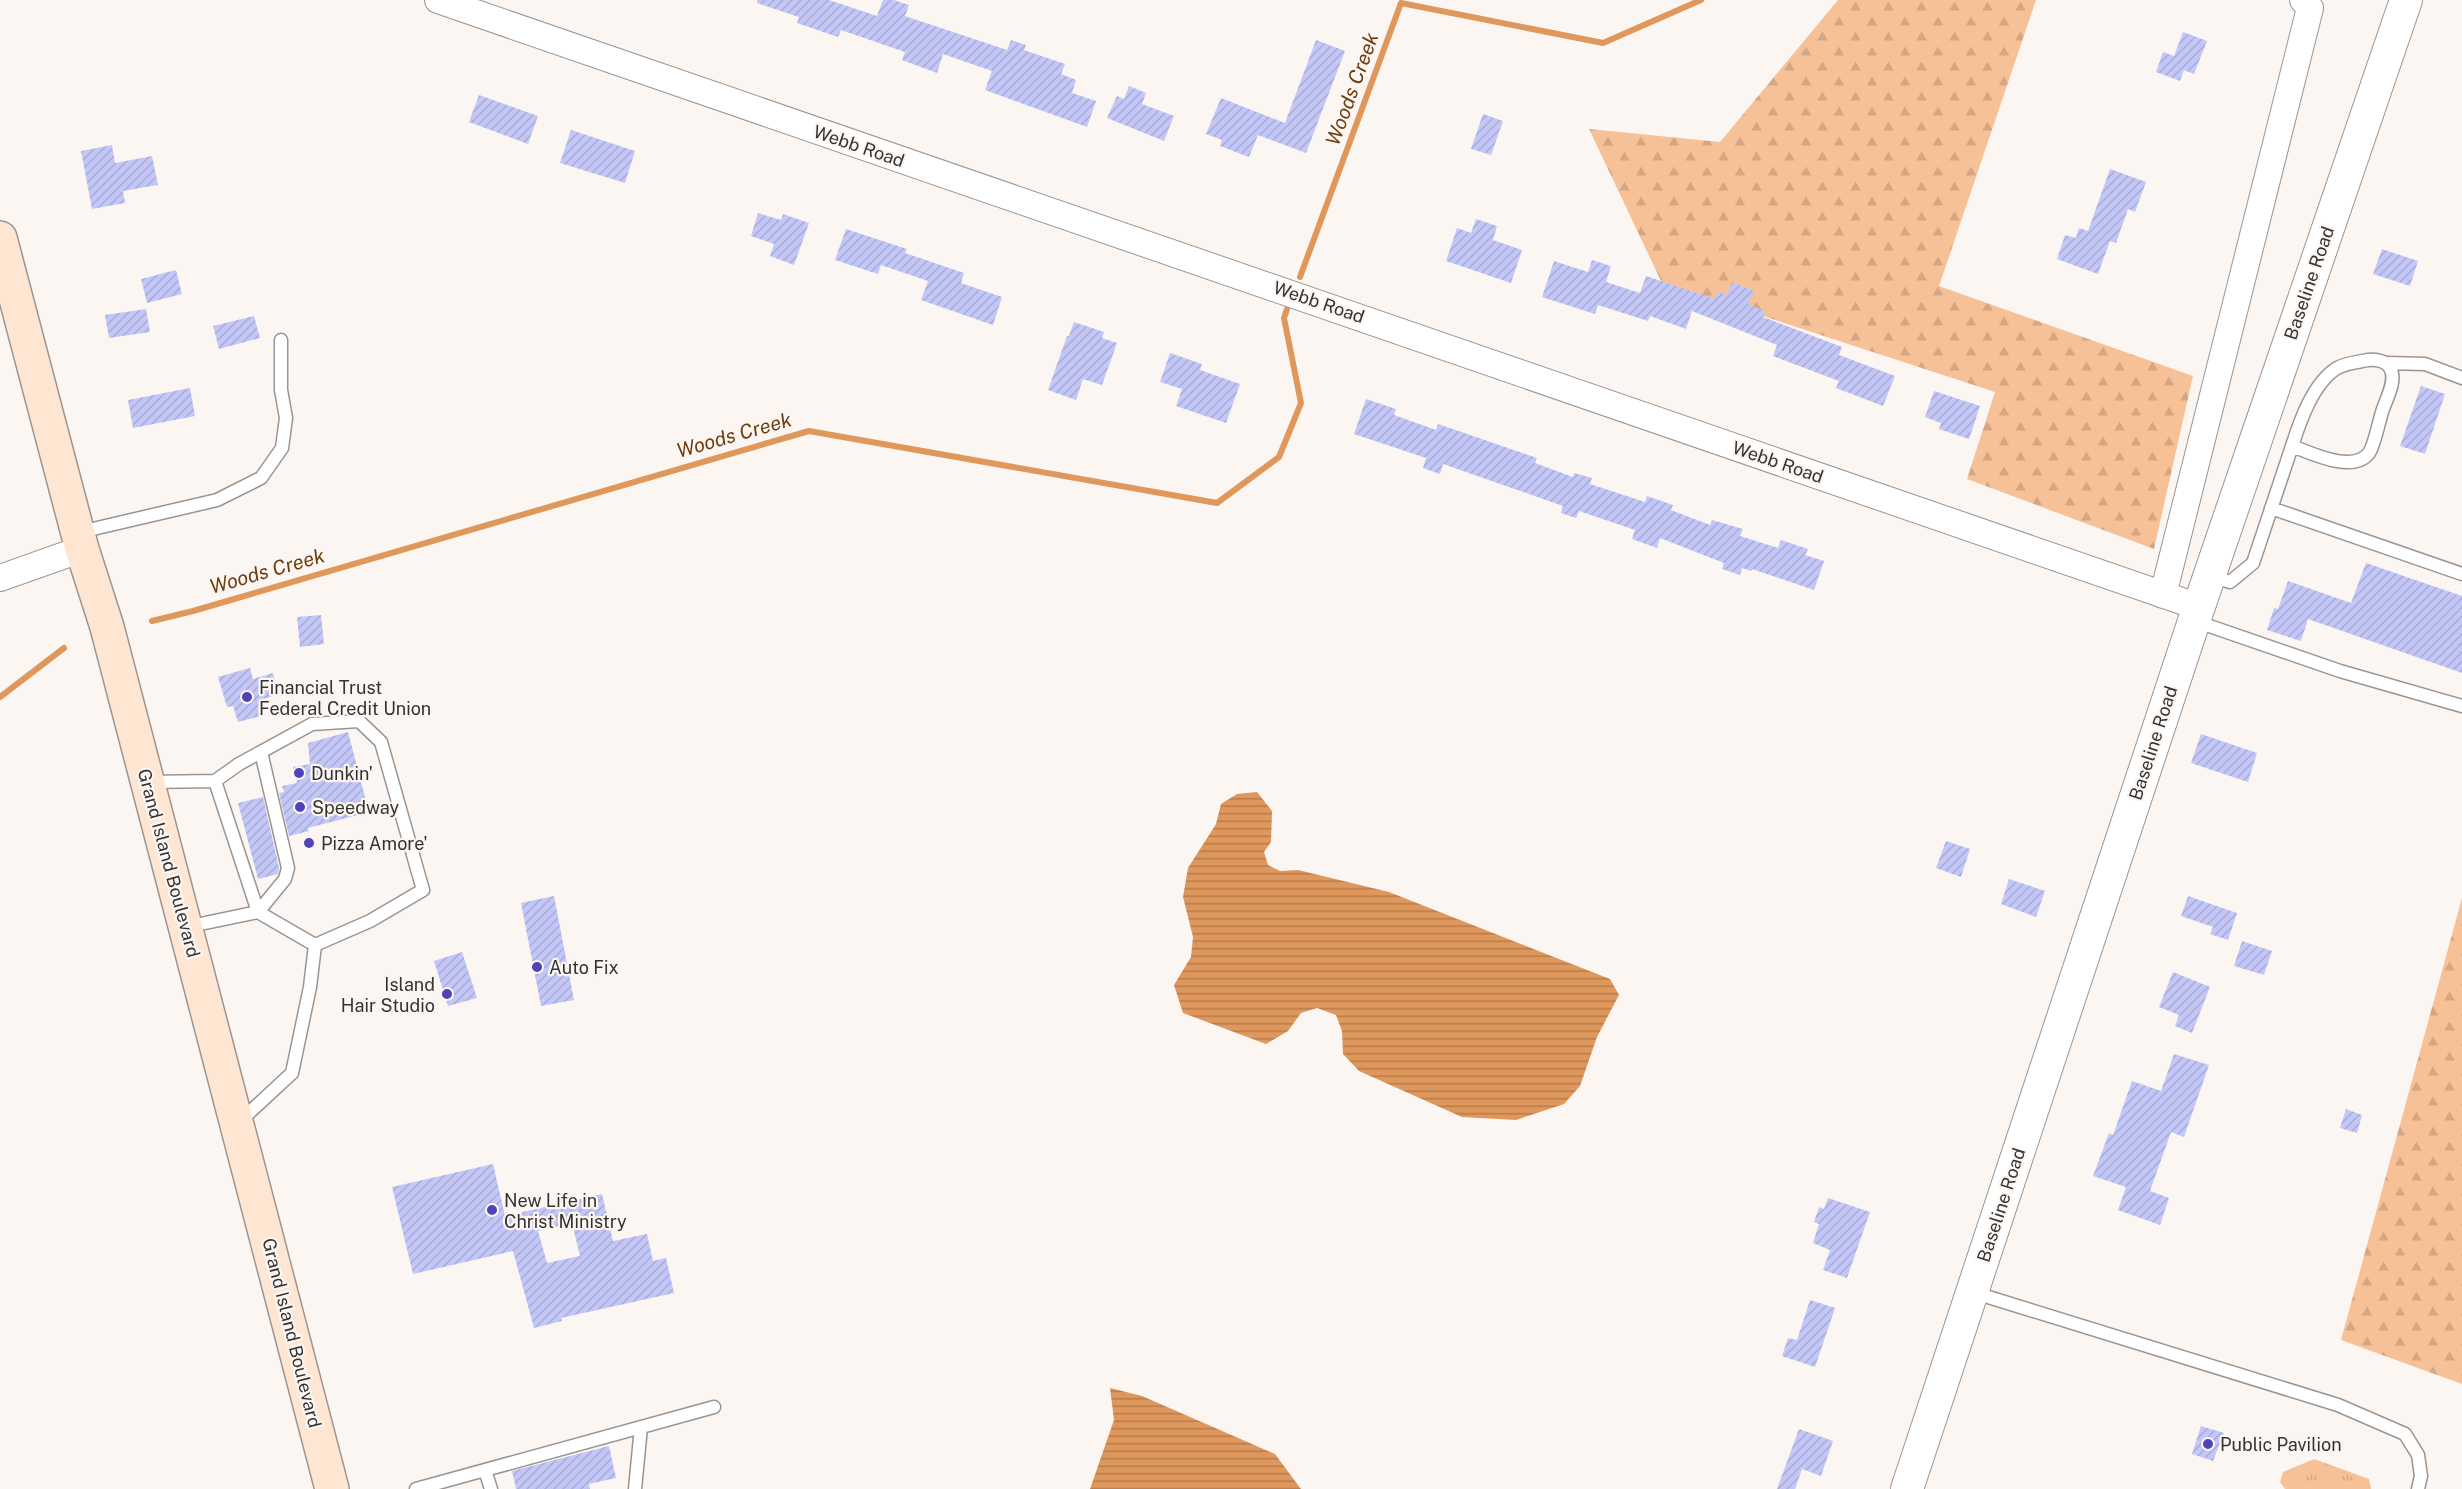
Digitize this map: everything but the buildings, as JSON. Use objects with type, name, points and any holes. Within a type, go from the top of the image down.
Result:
[{"type":"main road","name":"Grand Island Boulevard","points":[[0,238],[80,541],[107,627],[332,1489]]},
{"type":"street","name":"Webb Road","points":[[438,0],[2163,595],[2196,614]]},
{"type":"street","points":[[2163,595],[2310,8],[2302,0]]},
{"type":"street","name":"Baseline Road","points":[[1907,1489],[2196,614],[2406,0]]},
{"type":"street","points":[[0,578],[80,541]]},
{"type":"lane","points":[[80,541],[217,500],[261,478],[282,448],[286,418],[281,390],[281,340]]},
{"type":"lane","points":[[2210,576],[2230,582],[2253,563],[2292,446],[2314,394],[2327,376],[2338,368],[2374,359],[2387,363],[2425,364],[2462,378]]},
{"type":"lane","points":[[2292,446],[2333,461],[2355,462],[2369,453],[2391,384],[2392,371],[2387,363]]},
{"type":"lane","points":[[2271,508],[2462,574]]},
{"type":"lane","points":[[2196,614],[2340,671],[2462,706]]},
{"type":"lane","points":[[147,782],[215,781],[239,764],[312,724],[359,721],[381,742],[423,890],[370,921],[315,945]]},
{"type":"lane","points":[[186,927],[258,912],[285,879],[288,868],[261,752]]},
{"type":"lane","points":[[215,781],[258,912],[315,945]]},
{"type":"lane","points":[[238,1124],[292,1073],[310,987],[315,945]]},
{"type":"lane","points":[[1972,1292],[2338,1405],[2405,1434],[2418,1455],[2421,1476],[2418,1489]]},
{"type":"lane","points":[[416,1489],[714,1407]]},
{"type":"lane","points":[[634,1489],[641,1427]]},
{"type":"lane","points":[[485,1470],[491,1489]]},
{"type":"green space","points":[[1838,0],[2036,0],[1939,286],[2193,376],[2154,549],[1967,479],[1995,392],[1662,283],[1589,129],[1720,142]]},
{"type":"green space","points":[[2462,898],[2462,1384],[2341,1340]]},
{"type":"green space","points":[[2314,1459],[2369,1479],[2371,1489],[2285,1489],[2280,1482],[2283,1472]]},
{"type":"shaded area","points":[[1257,792],[1272,811],[1271,842],[1264,852],[1268,865],[1280,871],[1298,870],[1389,892],[1610,979],[1619,995],[1597,1037],[1580,1086],[1564,1104],[1516,1120],[1462,1117],[1359,1071],[1343,1054],[1342,1031],[1336,1015],[1317,1008],[1301,1013],[1288,1031],[1266,1044],[1183,1013],[1174,985],[1191,957],[1193,937],[1183,897],[1188,868],[1216,824],[1221,804],[1237,794]]},
{"type":"shaded area","points":[[1110,1388],[1142,1396],[1275,1454],[1301,1489],[1090,1489],[1114,1420]]},
{"type":"waterway","name":"Woods Creek","points":[[1300,277],[1401,3],[1603,43],[1701,0]]},
{"type":"waterway","name":"Woods Creek","points":[[152,621],[809,431],[1217,503],[1279,457],[1301,403],[1284,318],[1287,309]]},
{"type":"waterway","name":"Woods Creek","points":[[0,697],[64,648]]},
{"type":"place","name":"Financial Trust Federal Credit Union","points":[[247,697]]},
{"type":"place","name":"Dunkin'","points":[[299,773]]},
{"type":"place","name":"Speedway","points":[[300,807]]},
{"type":"place","name":"Pizza Amore'","points":[[309,843]]},
{"type":"place","name":"Auto Fix","points":[[537,967]]},
{"type":"place","name":"Island Hair Studio","points":[[447,994]]},
{"type":"place","name":"New Life in Christ Ministry","points":[[492,1210]]},
{"type":"place","name":"Public Pavilion","points":[[2208,1444]]}]
